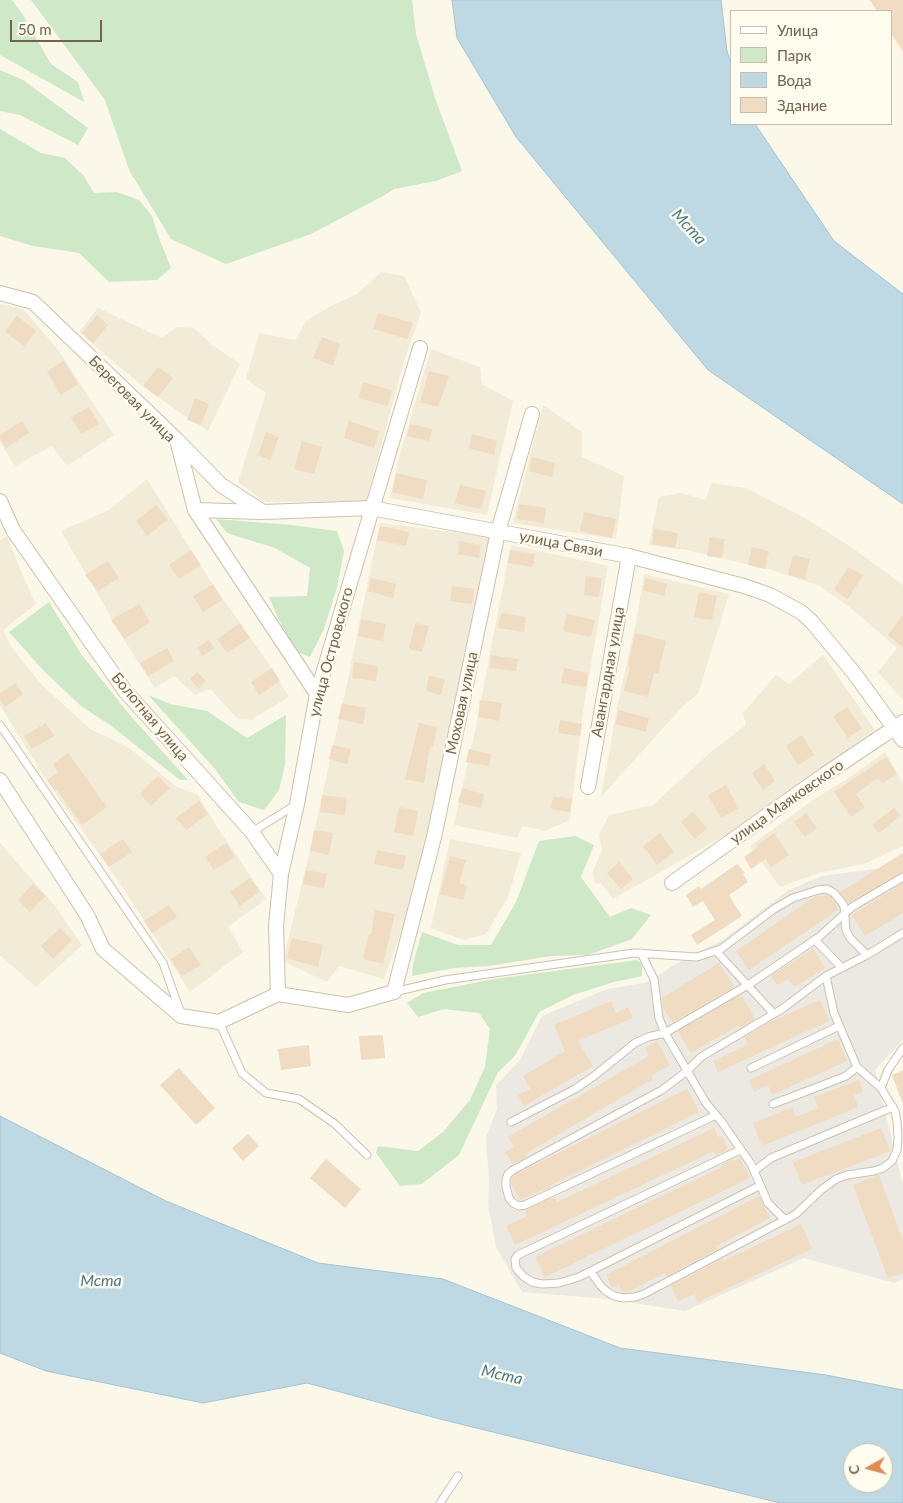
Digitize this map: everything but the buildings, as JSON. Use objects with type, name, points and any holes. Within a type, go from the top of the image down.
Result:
[{"type":"street","name":"Береговая улица","points":[[0,293],[33,302],[177,440],[194,510],[317,694]]},
{"type":"street","name":"улица Островского","points":[[278,994],[276,926],[281,874],[297,804],[317,694],[420,348]]},
{"type":"street","name":"Моховая улица","points":[[394,992],[434,836],[498,532],[532,414]]},
{"type":"street","points":[[177,440],[221,485],[263,512]]},
{"type":"street","name":"Болотная улица","points":[[0,501],[13,530],[125,692],[252,832],[281,874]]},
{"type":"street","name":"улица Связи","points":[[194,510],[263,512],[371,508],[628,556],[744,586],[786,603],[801,612],[812,622],[899,725],[903,740]]},
{"type":"street","name":"Авангардная улица","points":[[588,788],[628,556]]},
{"type":"street","name":"улица Маяковского","points":[[672,883],[824,774],[899,725]]},
{"type":"street","points":[[0,780],[87,915],[103,950],[181,1016],[219,1022],[278,994],[348,1005],[394,992]]},
{"type":"lane","points":[[0,725],[163,963],[181,1016]]},
{"type":"lane","points":[[252,832],[297,804]]},
{"type":"lane","points":[[511,1122],[594,1076],[635,1043],[648,1037],[665,1033],[748,985],[815,940],[852,906],[903,877]]},
{"type":"lane","points":[[394,992],[445,980],[641,953],[697,958],[720,949],[774,909],[793,898],[818,890],[827,890],[834,893],[844,906],[846,930],[850,938],[867,955]]},
{"type":"lane","points":[[716,1115],[526,1205],[519,1206],[509,1198],[506,1179],[513,1170],[662,1090],[687,1071],[701,1057],[774,1014],[826,976],[867,955],[903,933]]},
{"type":"lane","points":[[815,940],[842,968]]},
{"type":"lane","points":[[716,951],[774,1014]]},
{"type":"lane","points":[[641,953],[654,979],[660,1018],[665,1033],[706,1103],[754,1171],[768,1203],[785,1220]]},
{"type":"lane","points":[[591,1272],[600,1286],[606,1291],[624,1298],[644,1294],[796,1214],[821,1190],[836,1179],[847,1175],[874,1171],[889,1164],[895,1157],[901,1138],[893,1107],[881,1088],[857,1067],[834,1013],[826,976]]},
{"type":"lane","points":[[219,1022],[242,1073],[266,1093],[299,1099],[335,1124],[367,1154]]},
{"type":"lane","points":[[751,1068],[839,1026]]},
{"type":"lane","points":[[881,1088],[888,1070],[903,1048]]},
{"type":"lane","points":[[773,1104],[846,1076],[857,1067]]},
{"type":"lane","points":[[754,1171],[771,1158],[893,1107]]},
{"type":"lane","points":[[740,1150],[518,1255],[515,1259],[516,1268],[532,1282],[542,1284],[559,1283],[591,1272],[759,1186]]},
{"type":"lane","points":[[440,1503],[458,1476]]},
{"type":"shaded area","points":[[381,272],[404,276],[421,312],[405,358],[366,501],[265,502],[238,482],[266,393],[246,379],[259,333],[295,340],[307,320],[357,294]]},
{"type":"shaded area","points":[[0,304],[23,309],[56,347],[114,435],[67,466],[52,446],[15,466],[0,442]]},
{"type":"shaded area","points":[[98,308],[162,338],[177,327],[194,328],[211,344],[240,364],[208,431],[136,381],[79,332]]},
{"type":"shaded area","points":[[431,349],[480,367],[482,384],[513,401],[487,515],[390,498],[400,454]]},
{"type":"shaded area","points":[[543,405],[582,432],[582,457],[624,476],[616,539],[513,523]]},
{"type":"shaded area","points":[[147,479],[209,579],[264,657],[289,697],[251,720],[238,719],[210,689],[195,695],[174,676],[155,688],[128,646],[61,531],[109,510]]},
{"type":"shaded area","points":[[711,483],[746,488],[807,519],[851,547],[903,585],[903,700],[878,672],[897,648],[853,610],[820,586],[772,570],[687,550],[649,545],[659,497],[680,493],[706,500]]},
{"type":"shaded area","points":[[380,523],[490,537],[411,904],[384,979],[339,966],[327,982],[283,961],[347,684]]},
{"type":"shaded area","points":[[7,536],[36,604],[3,630],[12,648],[42,685],[90,729],[128,747],[177,787],[198,795],[217,827],[266,899],[228,927],[243,952],[190,992],[123,888],[43,775],[0,705],[0,540]]},
{"type":"shaded area","points":[[511,545],[608,566],[583,711],[570,820],[545,831],[522,826],[517,838],[454,825],[475,731]]},
{"type":"shaded area","points":[[644,574],[729,594],[698,694],[683,706],[601,797],[619,698],[636,622]]},
{"type":"shaded area","points":[[823,655],[875,730],[764,813],[613,899],[601,883],[595,884],[593,871],[602,850],[599,835],[609,815],[653,805],[711,752],[746,725],[743,713],[776,675],[789,684]]},
{"type":"shaded area","points":[[885,752],[903,783],[903,846],[864,864],[819,873],[780,887],[750,846],[813,800],[852,776]]},
{"type":"shaded area","points":[[450,839],[521,853],[508,897],[486,934],[464,940],[431,928]]},
{"type":"shaded area","points":[[0,843],[55,906],[82,945],[36,987],[0,955]]},
{"type":"shaded area","points":[[903,865],[903,1040],[875,1070],[903,1185],[903,1279],[894,1283],[804,1258],[685,1311],[608,1299],[522,1292],[496,1247],[488,1204],[489,1180],[486,1138],[497,1109],[496,1085],[520,1060],[542,1016],[607,989],[645,983],[686,958],[723,940],[787,891],[822,876]]},
{"type":"green space","points":[[0,0],[12,0],[23,15],[51,64],[78,82],[84,102],[0,55]]},
{"type":"green space","points":[[31,0],[412,0],[416,34],[435,98],[462,171],[436,181],[394,189],[311,234],[226,264],[171,239],[129,170],[105,100]]},
{"type":"green space","points":[[0,70],[23,80],[88,128],[78,145],[20,115],[0,111]]},
{"type":"green space","points":[[0,129],[41,153],[65,158],[84,176],[94,193],[117,192],[139,200],[152,216],[171,268],[157,280],[109,282],[79,253],[33,246],[0,236]]},
{"type":"green space","points":[[216,519],[337,531],[344,551],[337,587],[324,629],[310,657],[297,652],[281,624],[269,597],[307,596],[310,568],[275,548],[227,533]]},
{"type":"green space","points":[[49,602],[81,654],[129,714],[188,780],[180,780],[110,725],[81,706],[43,670],[9,632]]},
{"type":"green space","points":[[148,695],[170,704],[207,711],[247,738],[286,715],[285,765],[279,790],[264,810],[239,802],[215,769]]},
{"type":"green space","points":[[575,836],[594,845],[581,877],[610,917],[631,908],[651,915],[632,939],[588,955],[551,956],[489,966],[454,968],[412,976],[413,964],[422,932],[458,945],[491,945],[516,902],[539,841]]},
{"type":"green space","points":[[637,960],[642,964],[642,976],[614,982],[573,995],[539,1012],[515,1056],[498,1072],[459,1155],[422,1184],[400,1186],[376,1153],[378,1146],[418,1151],[443,1132],[470,1100],[485,1067],[490,1029],[479,1013],[444,1009],[418,1017],[407,1003],[423,993],[494,979]]},
{"type":"water","name":"Мста","points":[[452,0],[721,0],[727,51],[730,61],[730,125],[756,125],[834,241],[903,294],[903,504],[708,370],[516,137],[457,38]]},
{"type":"water","name":"Мста","points":[[0,1116],[166,1201],[318,1263],[443,1279],[620,1348],[826,1375],[903,1390],[903,1503],[780,1503],[436,1418],[307,1383],[203,1403],[46,1371],[0,1353]]}]
